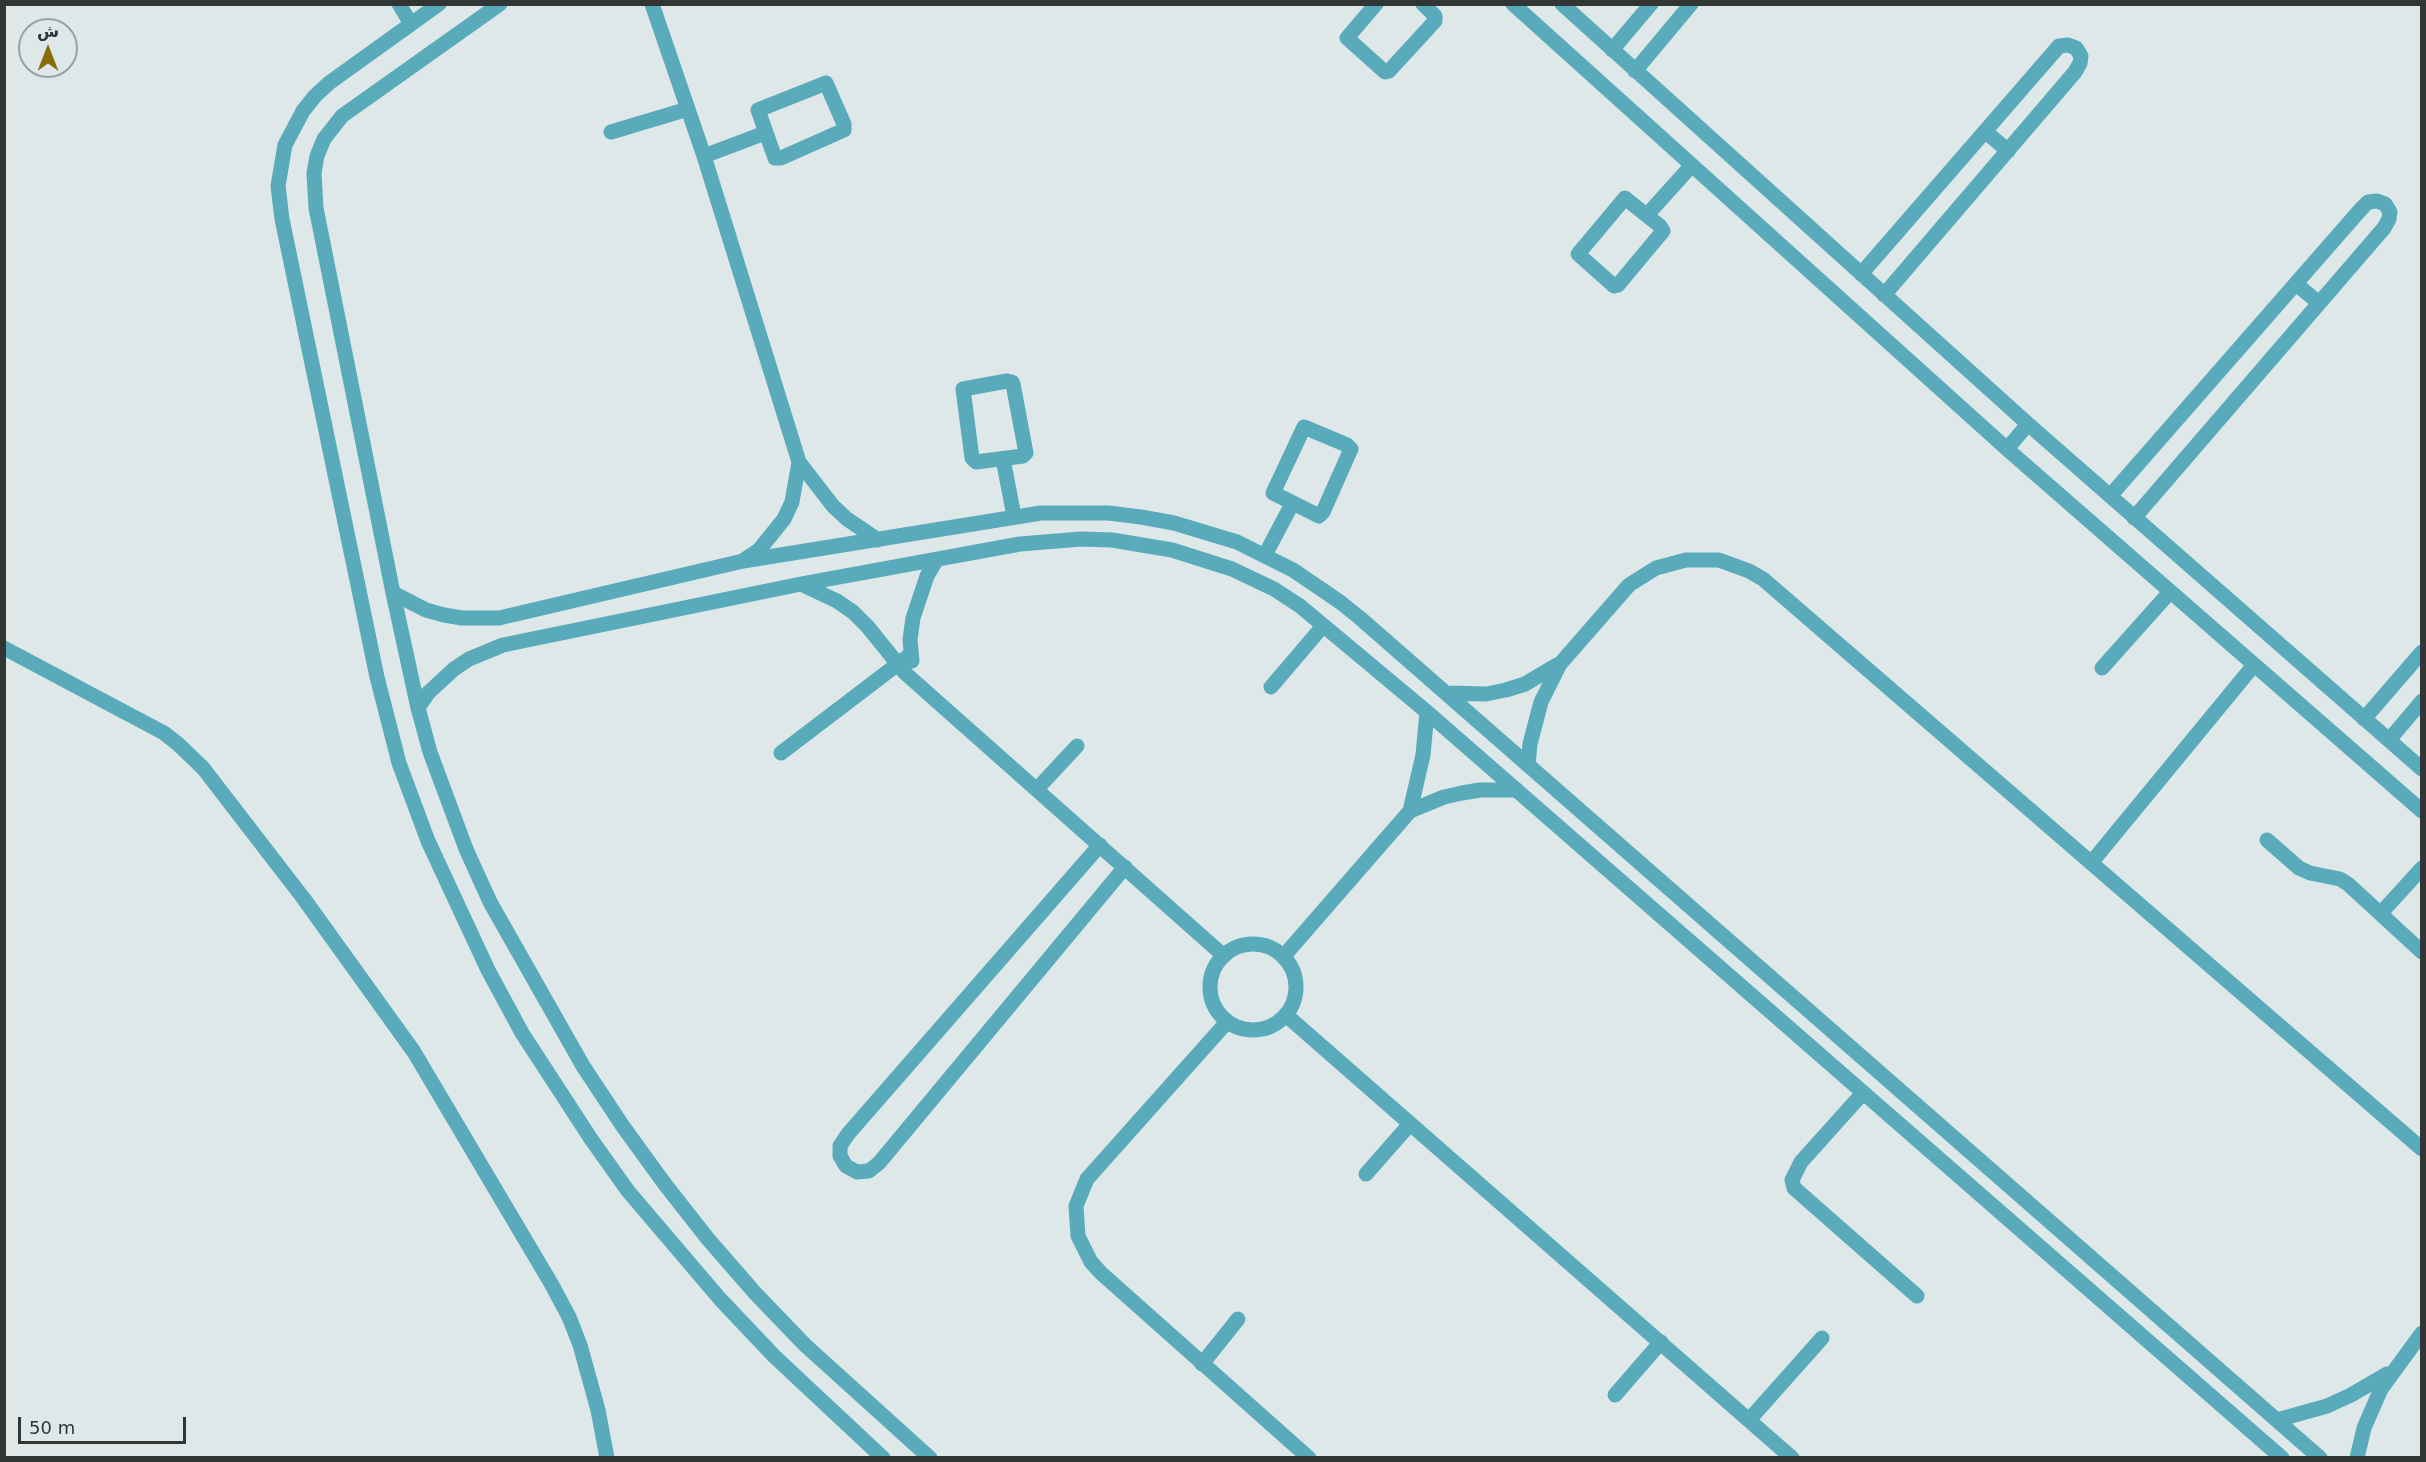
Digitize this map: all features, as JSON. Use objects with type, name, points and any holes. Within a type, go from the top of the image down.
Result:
[{"type":"street","points":[[399,4],[411,24]]},
{"type":"street","points":[[439,4],[329,83],[309,103],[293,127],[285,145],[279,186],[282,219],[376,677],[399,763],[428,841],[488,970],[522,1033],[591,1139],[628,1191],[720,1299],[774,1356],[883,1458]]},
{"type":"street","points":[[500,4],[342,116],[324,139],[317,156],[314,173],[313,190],[316,208],[418,708],[445,795],[490,902],[571,1045],[622,1125],[686,1211],[755,1293],[805,1345],[930,1458]]},
{"type":"street","points":[[652,4],[704,156],[799,462],[833,507],[878,540]]},
{"type":"street","points":[[1376,4],[1347,38],[1385,72],[1435,21],[1435,16],[1423,4]]},
{"type":"street","points":[[1513,4],[2007,449],[2421,811]]},
{"type":"street","points":[[1562,4],[2028,424],[2421,769]]},
{"type":"street","points":[[1612,50],[1651,4]]},
{"type":"street","points":[[1635,70],[1691,4]]},
{"type":"street","points":[[1861,274],[2059,46],[2068,45],[2076,48],[2081,56],[2075,72],[1884,295]]},
{"type":"street","points":[[821,84],[828,85],[844,124],[842,131],[779,159],[774,156],[765,133],[758,112],[759,108],[821,84]]},
{"type":"street","points":[[611,132],[688,109]]},
{"type":"street","points":[[1985,131],[2008,151]]},
{"type":"street","points":[[704,156],[765,133]]},
{"type":"street","points":[[1647,215],[1692,165]]},
{"type":"street","points":[[1627,198],[1647,215],[1662,228],[1662,233],[1617,285],[1611,285],[1578,256],[1579,251],[1623,199],[1627,198]]},
{"type":"street","points":[[2110,496],[2368,202],[2377,201],[2385,204],[2390,212],[2384,228],[2134,518]]},
{"type":"street","points":[[2296,284],[2319,303]]},
{"type":"street","points":[[1012,382],[1027,451],[1023,456],[1003,459],[979,462],[973,459],[962,394],[965,387],[1012,382]]},
{"type":"street","points":[[2007,449],[2028,424]]},
{"type":"street","points":[[1302,428],[1311,428],[1350,447],[1350,454],[1322,514],[1316,516],[1292,504],[1276,496],[1273,491],[1302,428]]},
{"type":"street","points":[[1003,459],[1014,516]]},
{"type":"street","points":[[743,561],[759,550],[784,519],[792,502],[799,462]]},
{"type":"street","points":[[1265,555],[1292,504]]},
{"type":"street","points":[[393,593],[426,610],[444,615],[471,619],[499,618],[743,561],[1014,516],[1074,512],[1141,516],[1207,532],[1265,555],[1293,570],[1340,602],[2320,1458]]},
{"type":"street","points":[[418,708],[428,693],[454,669],[470,659],[503,645],[801,584],[938,559],[1051,541],[1112,540],[1190,554],[1232,568],[1274,589],[1323,626],[1427,712],[1863,1093],[2264,1450],[2282,1458]]},
{"type":"street","points":[[920,684],[911,654],[913,618],[927,576],[938,559]]},
{"type":"street","points":[[1528,765],[1530,744],[1541,702],[1560,664],[1617,596],[1641,576],[1671,563],[1686,560],[1719,560],[1734,564],[1762,579],[2421,1149]]},
{"type":"street","points":[[801,584],[837,600],[853,612],[868,627],[896,665],[1224,956]]},
{"type":"street","points":[[2102,668],[2170,592]]},
{"type":"street","points":[[499,618],[503,645]]},
{"type":"street","points":[[1271,687],[1323,626]]},
{"type":"street","points":[[4,648],[164,733],[178,744],[203,768],[304,899],[414,1052],[552,1285],[569,1317],[580,1345],[598,1410],[606,1458]]},
{"type":"street","points":[[2364,719],[2421,652]]},
{"type":"street","points":[[782,753],[911,654]]},
{"type":"street","points":[[1446,693],[1486,694],[1506,690],[1525,684],[1560,664]]},
{"type":"street","points":[[2091,862],[2254,665]]},
{"type":"street","points":[[2388,740],[2421,701]]},
{"type":"street","points":[[1410,811],[1423,755],[1427,712]]},
{"type":"street","points":[[1036,789],[1077,746]]},
{"type":"street","points":[[1284,957],[1410,811],[1444,797],[1462,793],[1489,789],[1516,790]]},
{"type":"street","points":[[1575,843],[1593,822]]},
{"type":"street","points":[[2267,840],[2300,868],[2310,873],[2340,879],[2381,913],[2421,952]]},
{"type":"street","points":[[1100,845],[848,1134],[840,1146],[840,1156],[846,1166],[857,1172],[869,1171],[879,1163],[1125,867]]},
{"type":"street","points":[[2381,913],[2421,868]]},
{"type":"street","points":[[1254,944],[1275,950],[1284,957],[1290,965],[1297,985],[1296,996],[1286,1015],[1278,1023],[1258,1030],[1248,1030],[1227,1022],[1220,1015],[1211,995],[1212,974],[1224,956],[1243,945],[1254,944]]},
{"type":"street","points":[[1286,1015],[1792,1458]]},
{"type":"street","points":[[1227,1022],[1087,1179],[1080,1192],[1076,1214],[1078,1236],[1091,1262],[1309,1458]]},
{"type":"street","points":[[1863,1093],[1801,1162],[1792,1180],[1794,1188],[1917,1296]]},
{"type":"street","points":[[1366,1174],[1410,1124]]},
{"type":"street","points":[[1202,1364],[1238,1319]]},
{"type":"street","points":[[2357,1458],[2371,1408],[2392,1371],[2421,1333]]},
{"type":"street","points":[[1749,1420],[1822,1338]]},
{"type":"street","points":[[1615,1395],[1660,1342]]},
{"type":"street","points":[[2277,1420],[2327,1406],[2361,1390],[2392,1371]]}]
